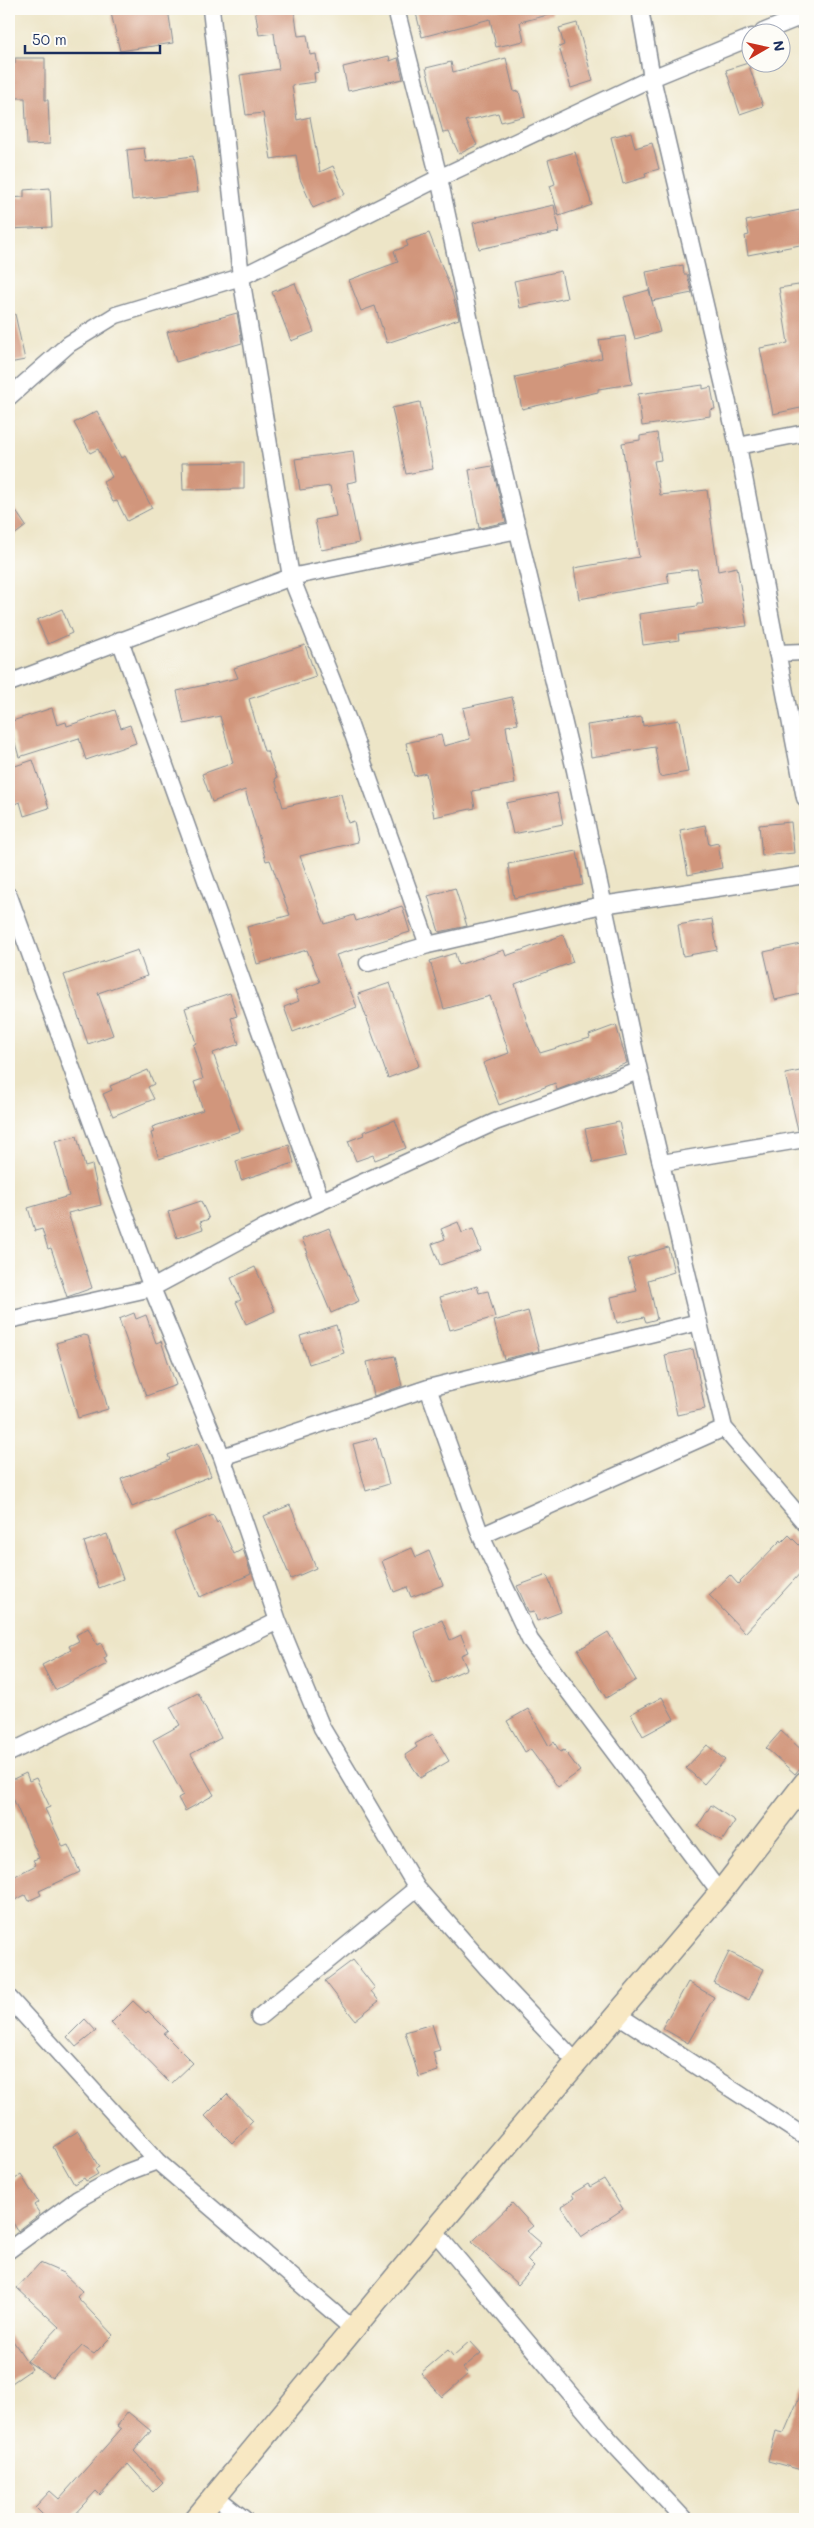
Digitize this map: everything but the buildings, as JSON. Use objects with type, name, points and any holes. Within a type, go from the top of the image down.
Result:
[{"type":"main road","points":[[196,2519],[434,2231],[720,1893],[805,1783]]},
{"type":"street","points":[[211,9],[241,277],[291,577],[349,723],[428,945]]},
{"type":"street","points":[[396,9],[439,178],[518,530],[575,770],[602,905],[639,1070],[724,1428],[805,1523]]},
{"type":"street","points":[[640,9],[652,78],[738,446],[805,798]]},
{"type":"street","points":[[788,22],[805,15]]},
{"type":"street","points":[[9,397],[69,344],[116,315],[241,277],[439,178],[652,78],[742,41]]},
{"type":"street","points":[[738,446],[805,433]]},
{"type":"street","points":[[9,683],[291,577],[518,530]]},
{"type":"street","points":[[120,640],[321,1201]]},
{"type":"street","points":[[777,653],[805,652]]},
{"type":"street","points":[[368,963],[428,945],[602,905],[805,875]]},
{"type":"street","points":[[9,896],[152,1288],[222,1457],[278,1621],[322,1728],[416,1888],[487,1968],[577,2063]]},
{"type":"street","points":[[9,1320],[152,1288],[263,1228],[495,1122],[639,1070]]},
{"type":"street","points":[[662,1163],[805,1139]]},
{"type":"street","points":[[222,1457],[428,1388],[700,1322]]},
{"type":"street","points":[[428,1388],[481,1536],[530,1640],[720,1893]]},
{"type":"street","points":[[481,1536],[724,1428]]},
{"type":"street","points":[[9,1753],[278,1621]]},
{"type":"street","points":[[259,2017],[416,1888]]},
{"type":"street","points":[[9,1998],[157,2161],[353,2329]]},
{"type":"street","points":[[618,2015],[805,2137]]},
{"type":"street","points":[[9,2250],[78,2199],[125,2173],[157,2161]]},
{"type":"street","points":[[434,2231],[608,2438],[684,2519]]},
{"type":"street","points":[[215,2496],[244,2519]]}]
